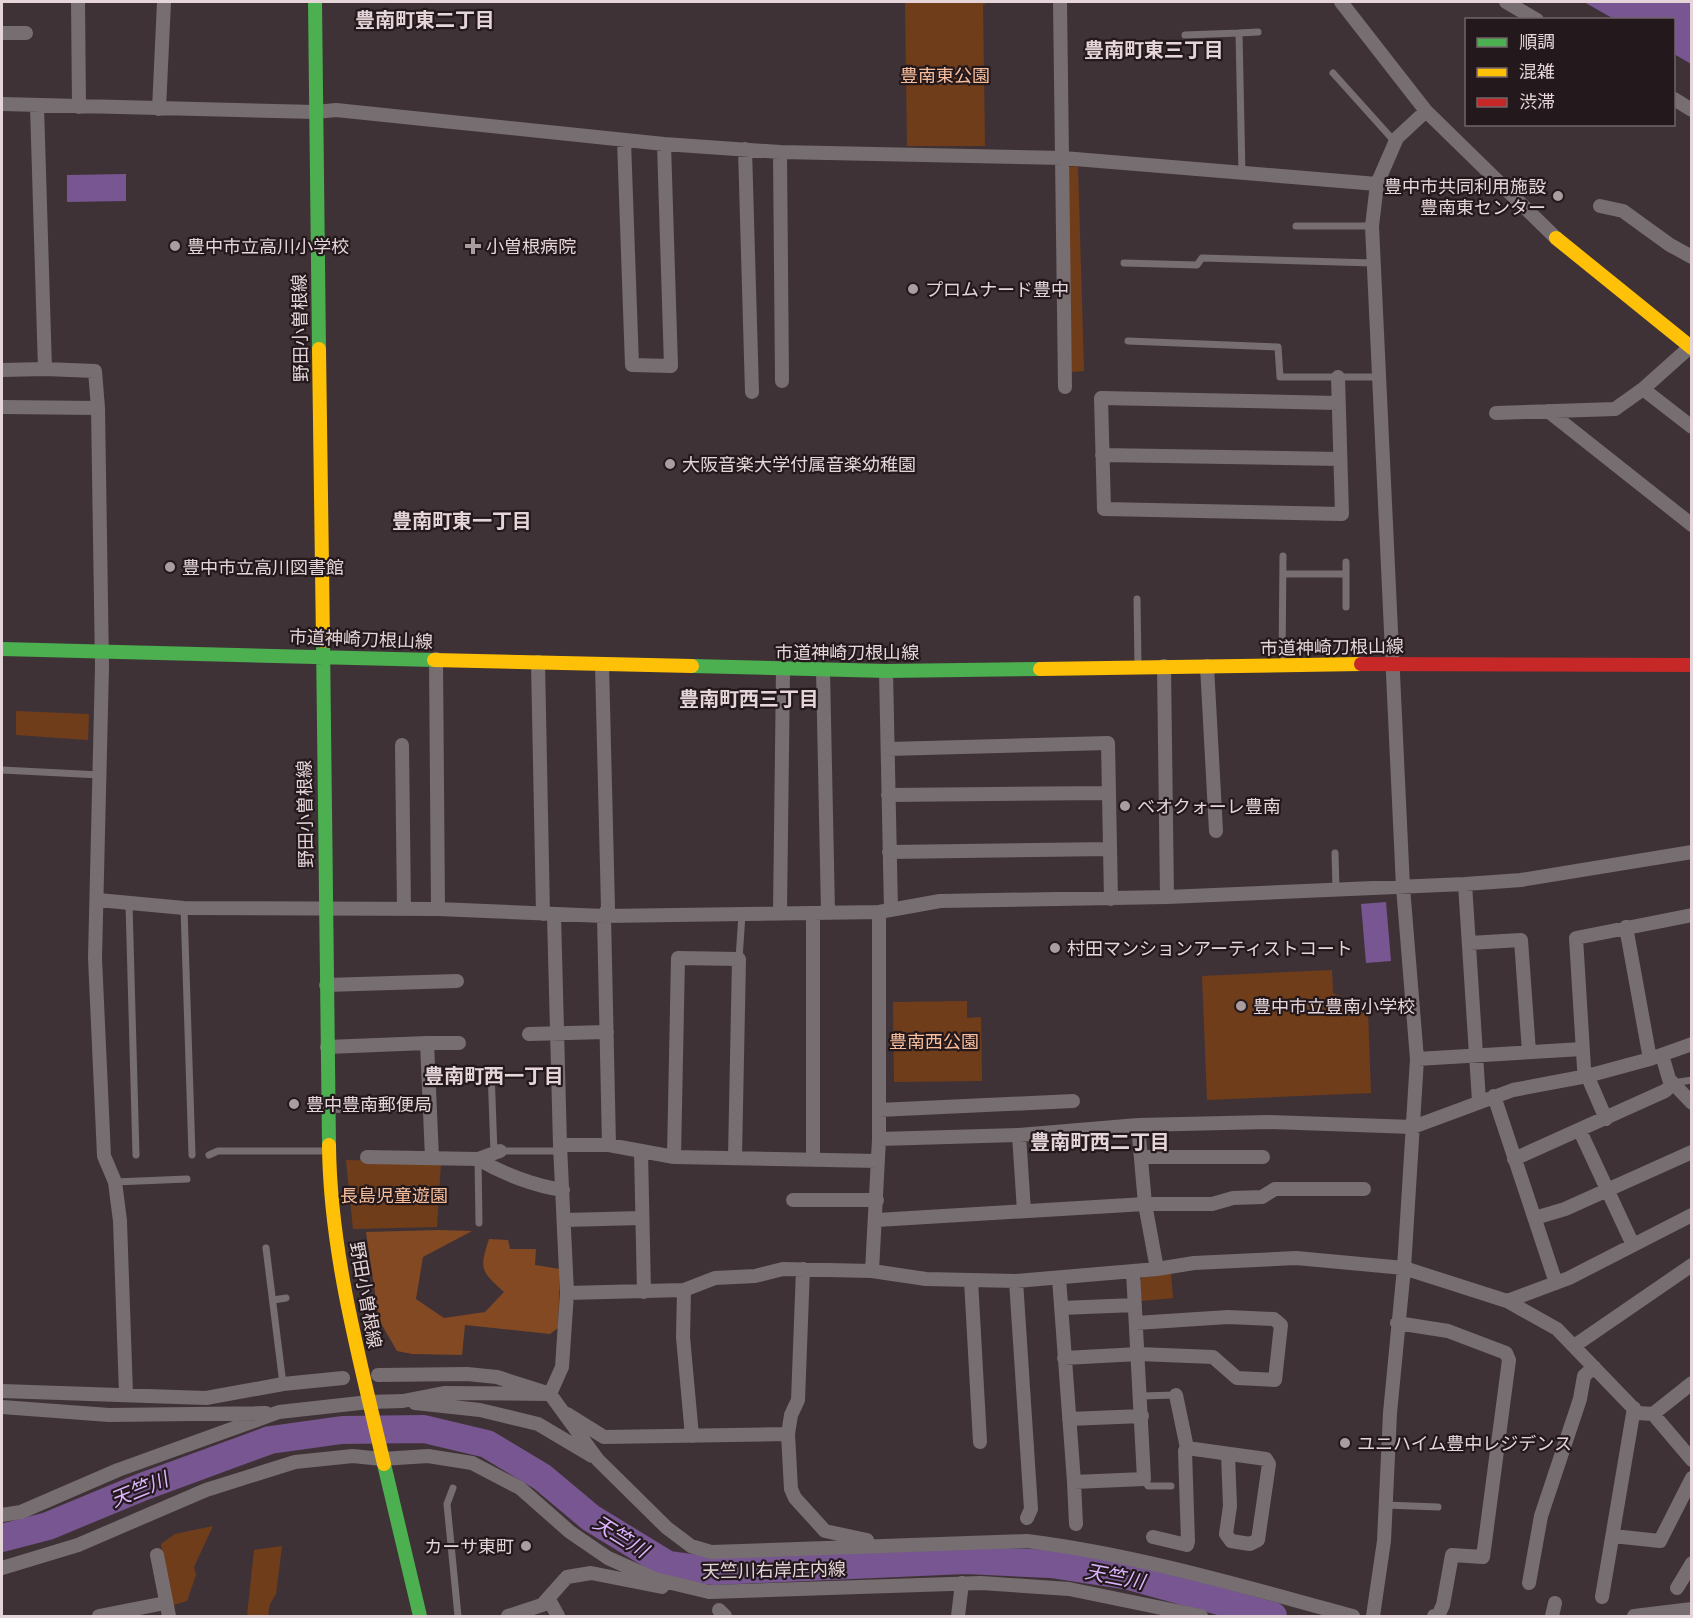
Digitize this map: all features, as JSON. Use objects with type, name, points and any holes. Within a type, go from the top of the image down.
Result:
[{"type":"street","points":[[78,2],[79,107]]},
{"type":"street","points":[[159,109],[164,2]]},
{"type":"street","name":"野田小曽根線","points":[[315,2],[324,908],[329,1151],[338,1244],[370,1406],[420,1617]]},
{"type":"street","points":[[1060,2],[1065,387]]},
{"type":"street","points":[[1341,2],[1426,111],[1556,238],[1691,347],[1643,389],[1615,409],[1496,413]]},
{"type":"street","points":[[1506,2],[1534,18]]},
{"type":"street","points":[[2,33],[26,33]]},
{"type":"street","points":[[1675,100],[1692,110]]},
{"type":"street","points":[[2,104],[316,112],[336,110],[664,144],[780,152],[1063,158],[1377,184]]},
{"type":"street","points":[[37,106],[45,369]]},
{"type":"street","points":[[1373,1617],[1384,1541],[1397,1323],[1404,1268],[1417,1059],[1403,887],[1372,226],[1377,184],[1395,142],[1426,111]]},
{"type":"street","points":[[624,141],[632,365],[672,366],[664,144]]},
{"type":"street","points":[[746,149],[752,392]]},
{"type":"street","points":[[780,152],[782,381]]},
{"type":"street","points":[[1600,206],[1623,211],[1670,245],[1692,257]]},
{"type":"street","points":[[2,370],[95,371],[98,408],[102,651],[98,900],[94,958],[104,1156],[115,1182],[120,1221],[126,1394]]},
{"type":"street","points":[[1338,377],[1342,514],[1104,509],[1101,398],[1338,403]]},
{"type":"street","points":[[1643,389],[1692,427]]},
{"type":"street","points":[[2,407],[98,408]]},
{"type":"street","points":[[1548,411],[1692,525]]},
{"type":"street","points":[[1102,455],[1340,459]]},
{"type":"street","name":"市道神崎刀根山線","points":[[2,649],[886,671],[1392,664],[1692,665]]},
{"type":"street","points":[[436,659],[438,909]]},
{"type":"street","points":[[538,662],[548,915],[558,1033],[560,1148],[566,1220],[567,1293],[562,1367],[550,1394]]},
{"type":"street","points":[[602,664],[608,908],[604,916],[609,1145]]},
{"type":"street","points":[[1164,666],[1167,897]]},
{"type":"street","points":[[1207,666],[1216,831]]},
{"type":"street","points":[[780,913],[783,670]]},
{"type":"street","points":[[823,670],[828,912]]},
{"type":"street","points":[[872,1271],[877,1220],[885,911],[889,852],[886,671]]},
{"type":"street","points":[[888,749],[1108,743],[1111,899]]},
{"type":"street","points":[[402,745],[404,909]]},
{"type":"street","points":[[888,795],[1109,793]]},
{"type":"street","points":[[889,852],[1110,849]]},
{"type":"street","points":[[98,900],[184,908],[438,909],[604,916],[885,911],[940,901],[1167,897],[1521,880],[1692,852]]},
{"type":"street","points":[[1465,884],[1479,1101]]},
{"type":"street","points":[[813,913],[813,1158]]},
{"type":"street","points":[[1606,1119],[1587,1076],[1582,1049],[1576,938],[1692,915]]},
{"type":"street","points":[[1626,927],[1656,1057],[1669,1080],[1692,1103]]},
{"type":"street","points":[[1468,943],[1521,940],[1529,1052]]},
{"type":"street","points":[[674,1157],[678,958],[739,959],[735,1157]]},
{"type":"street","points":[[326,985],[458,981]]},
{"type":"street","points":[[529,1034],[607,1032]]},
{"type":"street","points":[[427,1043],[432,1158]]},
{"type":"street","points":[[327,1047],[459,1043]]},
{"type":"street","points":[[879,1139],[1019,1135],[1138,1125],[1268,1122],[1413,1127],[1513,1090],[1587,1076],[1656,1057],[1692,1044]]},
{"type":"street","points":[[1417,1059],[1582,1049]]},
{"type":"street","points":[[1514,1159],[1581,1131],[1665,1091],[1673,1084]]},
{"type":"street","points":[[1494,1096],[1556,1283]]},
{"type":"street","points":[[879,1110],[1073,1101]]},
{"type":"street","points":[[328,1106],[429,1104]]},
{"type":"street","points":[[1138,1125],[1145,1204],[1156,1269]]},
{"type":"street","points":[[1581,1131],[1633,1245]]},
{"type":"street","points":[[1019,1135],[1024,1211]]},
{"type":"street","points":[[560,1148],[609,1145],[674,1157],[878,1161]]},
{"type":"street","points":[[641,1151],[644,1292]]},
{"type":"street","points":[[367,1157],[478,1159],[497,1152]]},
{"type":"street","points":[[1535,1218],[1608,1190],[1692,1152]]},
{"type":"street","points":[[1141,1157],[1263,1157]]},
{"type":"street","points":[[478,1159],[503,1171],[550,1188],[563,1190]]},
{"type":"street","points":[[877,1220],[1145,1204],[1212,1204],[1233,1198],[1262,1197],[1275,1189],[1364,1190]]},
{"type":"street","points":[[793,1200],[877,1200]]},
{"type":"street","points":[[1506,1301],[1556,1283],[1692,1215]]},
{"type":"street","points":[[566,1220],[641,1218]]},
{"type":"street","points":[[567,1293],[684,1290],[715,1278],[802,1269],[872,1271],[926,1279],[1016,1281],[1133,1272],[1194,1263],[1296,1258],[1404,1268],[1506,1301],[1557,1329],[1638,1413],[1653,1414],[1692,1383]]},
{"type":"street","points":[[1574,1347],[1692,1265]]},
{"type":"street","points":[[802,1269],[798,1400],[791,1415],[788,1434],[791,1489],[795,1498],[825,1531],[884,1544]]},
{"type":"street","points":[[1074,1482],[1144,1479],[1133,1272]]},
{"type":"street","points":[[1059,1278],[1076,1524]]},
{"type":"street","points":[[971,1280],[980,1442]]},
{"type":"street","points":[[1016,1281],[1031,1509],[1027,1518]]},
{"type":"street","points":[[684,1290],[683,1337],[692,1436]]},
{"type":"street","points":[[1061,1308],[1134,1305]]},
{"type":"street","points":[[1064,1358],[1138,1354],[1213,1357],[1237,1378],[1275,1380],[1281,1324],[1274,1318],[1228,1317],[1136,1323]]},
{"type":"street","points":[[1397,1323],[1448,1331],[1506,1353],[1509,1360],[1483,1557],[1452,1555],[1443,1605],[1438,1616],[1434,1617]]},
{"type":"street","points":[[1529,1583],[1547,1497],[1569,1426],[1580,1399],[1584,1376],[1594,1367]]},
{"type":"street","points":[[378,1375],[467,1374],[497,1377],[550,1394],[598,1460],[667,1528],[691,1546],[711,1552],[782,1551],[884,1544],[1026,1541],[1075,1547],[1173,1567],[1353,1617]]},
{"type":"street","points":[[2,1391],[206,1398],[283,1384],[344,1378]]},
{"type":"street","points":[[2,1407],[109,1415],[279,1412],[370,1406],[444,1393],[550,1394]]},
{"type":"street","points":[[1173,1567],[1187,1545],[1185,1451],[1187,1448],[1176,1395]]},
{"type":"street","points":[[403,1401],[480,1410],[538,1424],[598,1460]]},
{"type":"street","points":[[1602,1597],[1634,1408]]},
{"type":"street","points":[[560,1409],[604,1437],[788,1434]]},
{"type":"street","points":[[2,1515],[21,1512],[118,1470],[279,1412]]},
{"type":"street","points":[[1653,1414],[1692,1460]]},
{"type":"street","points":[[1069,1419],[1142,1416]]},
{"type":"street","points":[[1555,1421],[1569,1426]]},
{"type":"street","points":[[1187,1448],[1266,1459],[1269,1464],[1258,1539],[1250,1544],[1230,1541],[1226,1534],[1230,1506],[1228,1454]]},
{"type":"street","name":"天竺川右岸庄内線","points":[[2,1568],[78,1545],[206,1490],[295,1462],[381,1454],[428,1456],[472,1463],[520,1488],[570,1532],[608,1558],[655,1579],[709,1592],[962,1583],[1069,1589],[1201,1617]]},
{"type":"street","points":[[1613,1536],[1660,1541],[1692,1478]]},
{"type":"street","points":[[1533,1492],[1547,1497]]},
{"type":"street","points":[[1153,1537],[1187,1545]]},
{"type":"street","points":[[1172,1543],[1173,1567]]},
{"type":"street","points":[[99,1617],[167,1610],[158,1555]]},
{"type":"street","points":[[1518,1560],[1533,1564]]},
{"type":"street","points":[[1677,1588],[1692,1563]]},
{"type":"street","points":[[508,1617],[542,1605],[567,1577],[591,1573],[650,1586],[709,1592]]},
{"type":"street","points":[[958,1617],[962,1583]]},
{"type":"street","points":[[548,1598],[558,1617]]},
{"type":"street","points":[[1634,1617],[1692,1609]]},
{"type":"lane","points":[[1185,34],[1258,32]]},
{"type":"lane","points":[[1239,33],[1242,174]]},
{"type":"lane","points":[[1333,73],[1395,142]]},
{"type":"lane","points":[[1296,226],[1372,226]]},
{"type":"lane","points":[[1124,263],[1197,265],[1202,258],[1373,263]]},
{"type":"lane","points":[[1128,341],[1278,347],[1280,377],[1380,377]]},
{"type":"lane","points":[[1282,666],[1283,556]]},
{"type":"lane","points":[[1346,562],[1346,608]]},
{"type":"lane","points":[[1283,574],[1346,574]]},
{"type":"lane","points":[[1137,599],[1138,667]]},
{"type":"lane","points":[[2,770],[100,774]]},
{"type":"lane","points":[[1335,853],[1336,890]]},
{"type":"lane","points":[[129,904],[136,1155]]},
{"type":"lane","points":[[184,908],[192,1155]]},
{"type":"lane","points":[[739,959],[742,914]]},
{"type":"lane","points":[[491,1070],[497,1152],[560,1148]]},
{"type":"lane","points":[[1673,1084],[1692,1080]]},
{"type":"lane","points":[[209,1155],[218,1150],[329,1151]]},
{"type":"lane","points":[[478,1159],[479,1223]]},
{"type":"lane","points":[[115,1182],[187,1179]]},
{"type":"lane","points":[[266,1248],[283,1384]]},
{"type":"lane","points":[[273,1300],[286,1298]]},
{"type":"lane","points":[[1141,1396],[1176,1395]]},
{"type":"lane","points":[[1144,1479],[1148,1486],[1171,1486]]},
{"type":"lane","points":[[453,1488],[447,1504],[458,1617]]},
{"type":"lane","points":[[1385,1505],[1438,1507]]},
{"type":"green space","name":"豊南東公園","points":[[905,2],[987,2],[983,5],[985,146],[907,146]]},
{"type":"green space","points":[[1078,166],[1084,371],[1071,372],[1065,171],[1069,167]]},
{"type":"green space","points":[[16,711],[89,714],[88,740],[16,735]]},
{"type":"green space","points":[[1332,970],[1333,993],[1368,1012],[1371,1093],[1207,1100],[1202,976]]},
{"type":"green space","name":"豊南西公園","points":[[967,1001],[967,1018],[981,1017],[982,1081],[894,1082],[893,1002]]},
{"type":"green space","name":"長島児童遊園","points":[[346,1160],[441,1162],[437,1227],[353,1229]]},
{"type":"green space","points":[[1171,1273],[1173,1298],[1141,1301],[1139,1282],[1144,1275]]},
{"type":"green space","points":[[213,1526],[194,1567],[196,1575],[187,1601],[170,1606],[161,1544],[175,1534]]},
{"type":"green space","points":[[282,1546],[276,1594],[270,1604],[268,1616],[247,1616],[254,1550]]},
{"type":"shaded area","points":[[1584,2],[1691,2],[1691,64],[1675,55],[1675,18],[1612,18]]},
{"type":"shaded area","points":[[126,174],[126,201],[67,202],[67,175]]},
{"type":"shaded area","points":[[1386,902],[1391,961],[1366,963],[1361,904]]},
{"type":"shaded area","points":[[472,1231],[423,1257],[416,1299],[444,1318],[485,1312],[504,1292],[484,1269],[484,1257],[489,1239],[508,1240],[510,1249],[536,1249],[535,1265],[560,1269],[558,1328],[550,1334],[465,1325],[462,1355],[412,1354],[397,1351],[379,1320],[366,1232]]},
{"type":"waterway","name":"天竺川","points":[[2,1538],[48,1526],[142,1487],[270,1440],[342,1430],[424,1429],[487,1444],[542,1477],[591,1518],[668,1565],[714,1571],[965,1560],[1051,1564],[1129,1576],[1273,1616]]},
{"type":"traffic: fast","points":[[315,2],[319,349]]},
{"type":"traffic: fast","points":[[323,641],[329,1145]]},
{"type":"traffic: fast","points":[[2,649],[434,660]]},
{"type":"traffic: fast","points":[[692,666],[886,671],[1040,669]]},
{"type":"traffic: fast","points":[[384,1464],[420,1616]]},
{"type":"traffic: slow","points":[[1556,238],[1692,348]]},
{"type":"traffic: slow","points":[[319,349],[323,641]]},
{"type":"traffic: slow","points":[[434,660],[692,666]]},
{"type":"traffic: slow","points":[[1040,669],[1361,664]]},
{"type":"traffic: slow","points":[[329,1145],[335,1226],[341,1266],[356,1346],[384,1464]]},
{"type":"traffic: jam","points":[[1361,664],[1692,665]]},
{"type":"place","name":"豊中市共同利用施設 豊南東センター","points":[[1558,196]]},
{"type":"place","name":"豊中市立高川小学校","points":[[175,246]]},
{"type":"place","name":"小曽根病院","points":[[473,246]]},
{"type":"place","name":"プロムナード豊中","points":[[913,289]]},
{"type":"place","name":"大阪音楽大学付属音楽幼稚園","points":[[670,464]]},
{"type":"place","name":"豊中市立高川図書館","points":[[170,567]]},
{"type":"place","name":"ベオクォーレ豊南","points":[[1125,806]]},
{"type":"place","name":"村田マンションアーティストコート","points":[[1055,948]]},
{"type":"place","name":"豊中市立豊南小学校","points":[[1241,1006]]},
{"type":"place","name":"豊中豊南郵便局","points":[[294,1104]]},
{"type":"place","name":"ユニハイム豊中レジデンス","points":[[1345,1443]]},
{"type":"place","name":"カーサ東町","points":[[526,1546]]},
{"type":"district","name":"豊南町東二丁目","points":[[425,19]]},
{"type":"district","name":"豊南町東三丁目","points":[[1154,49]]},
{"type":"district","name":"豊南町東一丁目","points":[[462,520]]},
{"type":"district","name":"豊南町西三丁目","points":[[749,698]]},
{"type":"district","name":"豊南町西一丁目","points":[[494,1075]]},
{"type":"district","name":"豊南町西二丁目","points":[[1100,1141]]}]
